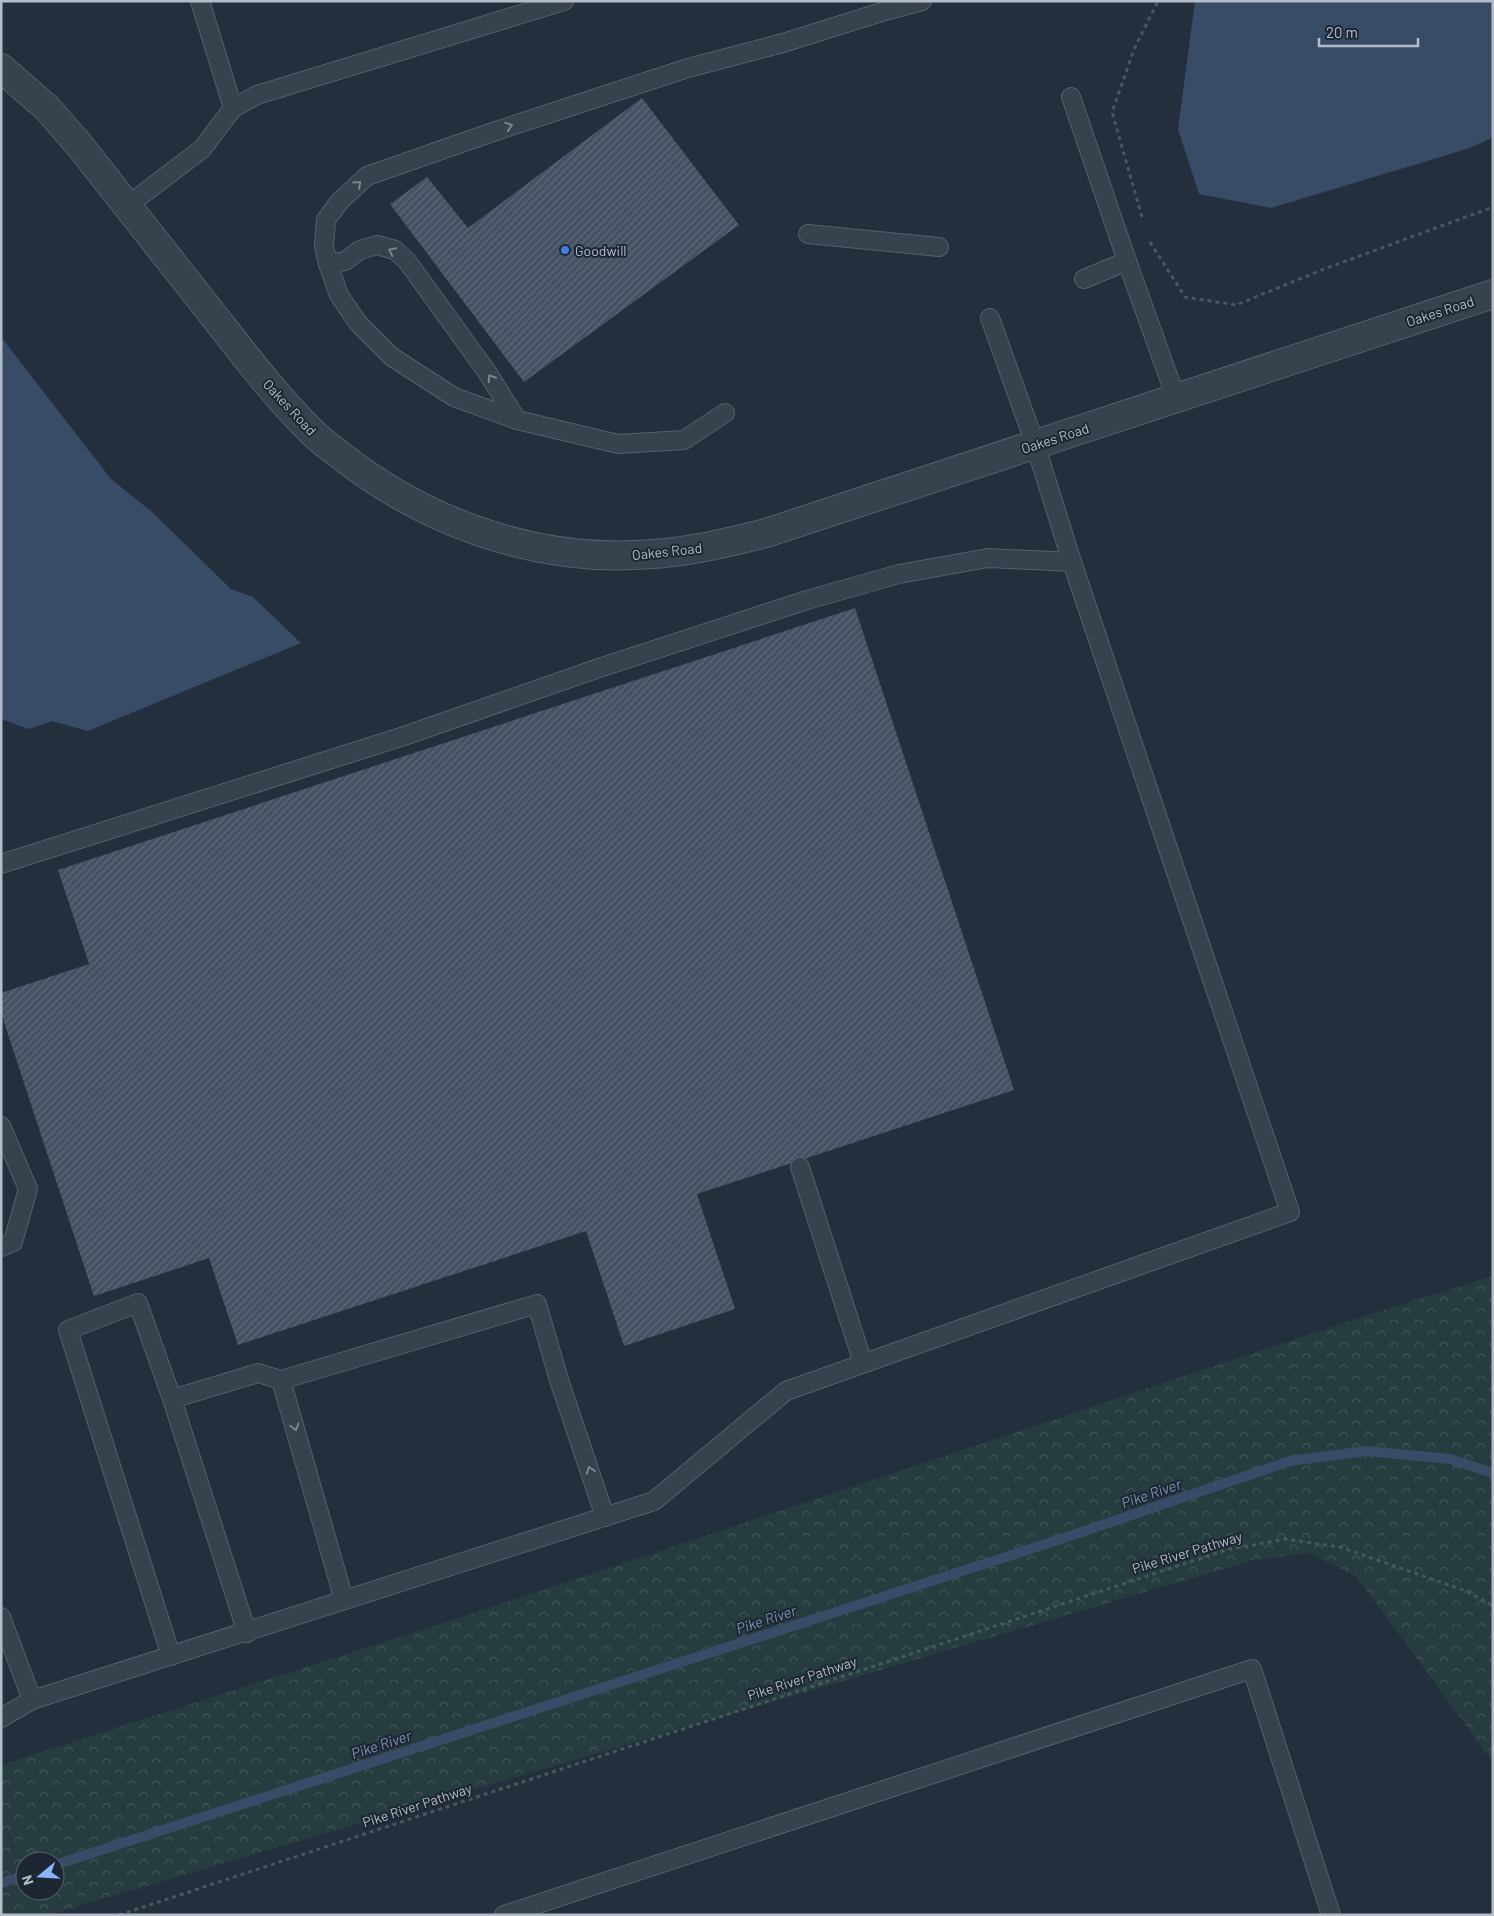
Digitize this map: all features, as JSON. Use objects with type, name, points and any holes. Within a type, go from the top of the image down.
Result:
[{"type":"street","name":"Oakes Road","points":[[1,68],[47,108],[80,146],[268,384],[314,434],[366,476],[403,499],[463,526],[526,545],[591,555],[635,556],[701,549],[766,533],[1493,294]]},
{"type":"lane","points":[[200,1],[233,108]]},
{"type":"lane","points":[[127,206],[202,149],[233,108],[257,95],[564,1]]},
{"type":"lane","points":[[725,413],[684,440],[618,444],[517,420],[454,397],[392,358],[358,323],[338,296],[324,246],[326,220],[340,201],[367,176],[490,133],[688,68],[783,43],[922,1]]},
{"type":"lane","points":[[1071,97],[1176,398]]},
{"type":"lane","points":[[808,234],[940,247]]},
{"type":"lane","points":[[328,264],[345,261],[360,250],[377,245],[394,250],[407,261],[487,372],[517,420]]},
{"type":"lane","points":[[1084,278],[1127,261]]},
{"type":"lane","points":[[1,1718],[32,1700],[654,1501],[786,1391],[1290,1212],[1072,562],[1036,444],[990,318]]},
{"type":"lane","points":[[1,864],[404,736],[807,600],[899,574],[988,558],[1072,562]]},
{"type":"lane","points":[[1,1126],[28,1189],[13,1242],[1,1247]]},
{"type":"lane","points":[[800,1167],[863,1364]]},
{"type":"lane","points":[[171,1656],[68,1330],[138,1303],[172,1399],[246,1633]]},
{"type":"lane","points":[[172,1399],[258,1373],[281,1380],[538,1304],[559,1380],[605,1517]]},
{"type":"lane","points":[[281,1380],[344,1600]]},
{"type":"lane","points":[[1,1618],[32,1700]]},
{"type":"lane","points":[[504,1915],[1252,1670],[1331,1915]]},
{"type":"path","points":[[1143,221],[1112,112],[1135,47],[1158,1]]},
{"type":"path","points":[[1148,239],[1185,297],[1236,305],[1324,269],[1493,207]]},
{"type":"path","name":"Pike River Pathway","points":[[118,1915],[1226,1550],[1285,1539],[1340,1547],[1466,1591],[1493,1606]]},
{"type":"green space","points":[[1493,1276],[1493,1762],[1356,1576],[1308,1553],[1254,1560],[48,1915],[1,1915],[1,1765],[453,1620],[1359,1318]]},
{"type":"water","points":[[1195,1],[1493,1],[1493,134],[1490,139],[1467,149],[1271,208],[1199,194],[1178,129]]},
{"type":"water","points":[[1,337],[111,479],[152,512],[231,589],[253,597],[301,643],[88,731],[52,721],[29,729],[1,719]]},
{"type":"building","name":"Goodwill","points":[[642,98],[739,225],[524,382],[390,204],[427,177],[468,228]]},
{"type":"building","points":[[855,608],[1014,1090],[697,1194],[735,1309],[624,1346],[586,1231],[238,1345],[209,1258],[94,1296],[1,1013],[1,993],[89,964],[58,870]]},
{"type":"waterway","name":"Pike River","points":[[65,1862],[1061,1539],[1290,1461],[1366,1451],[1450,1459],[1493,1473]]},
{"type":"waterway","name":"Pike River","points":[[1,1883],[15,1878]]},
{"type":"place","name":"Goodwill","points":[[565,250]]}]
